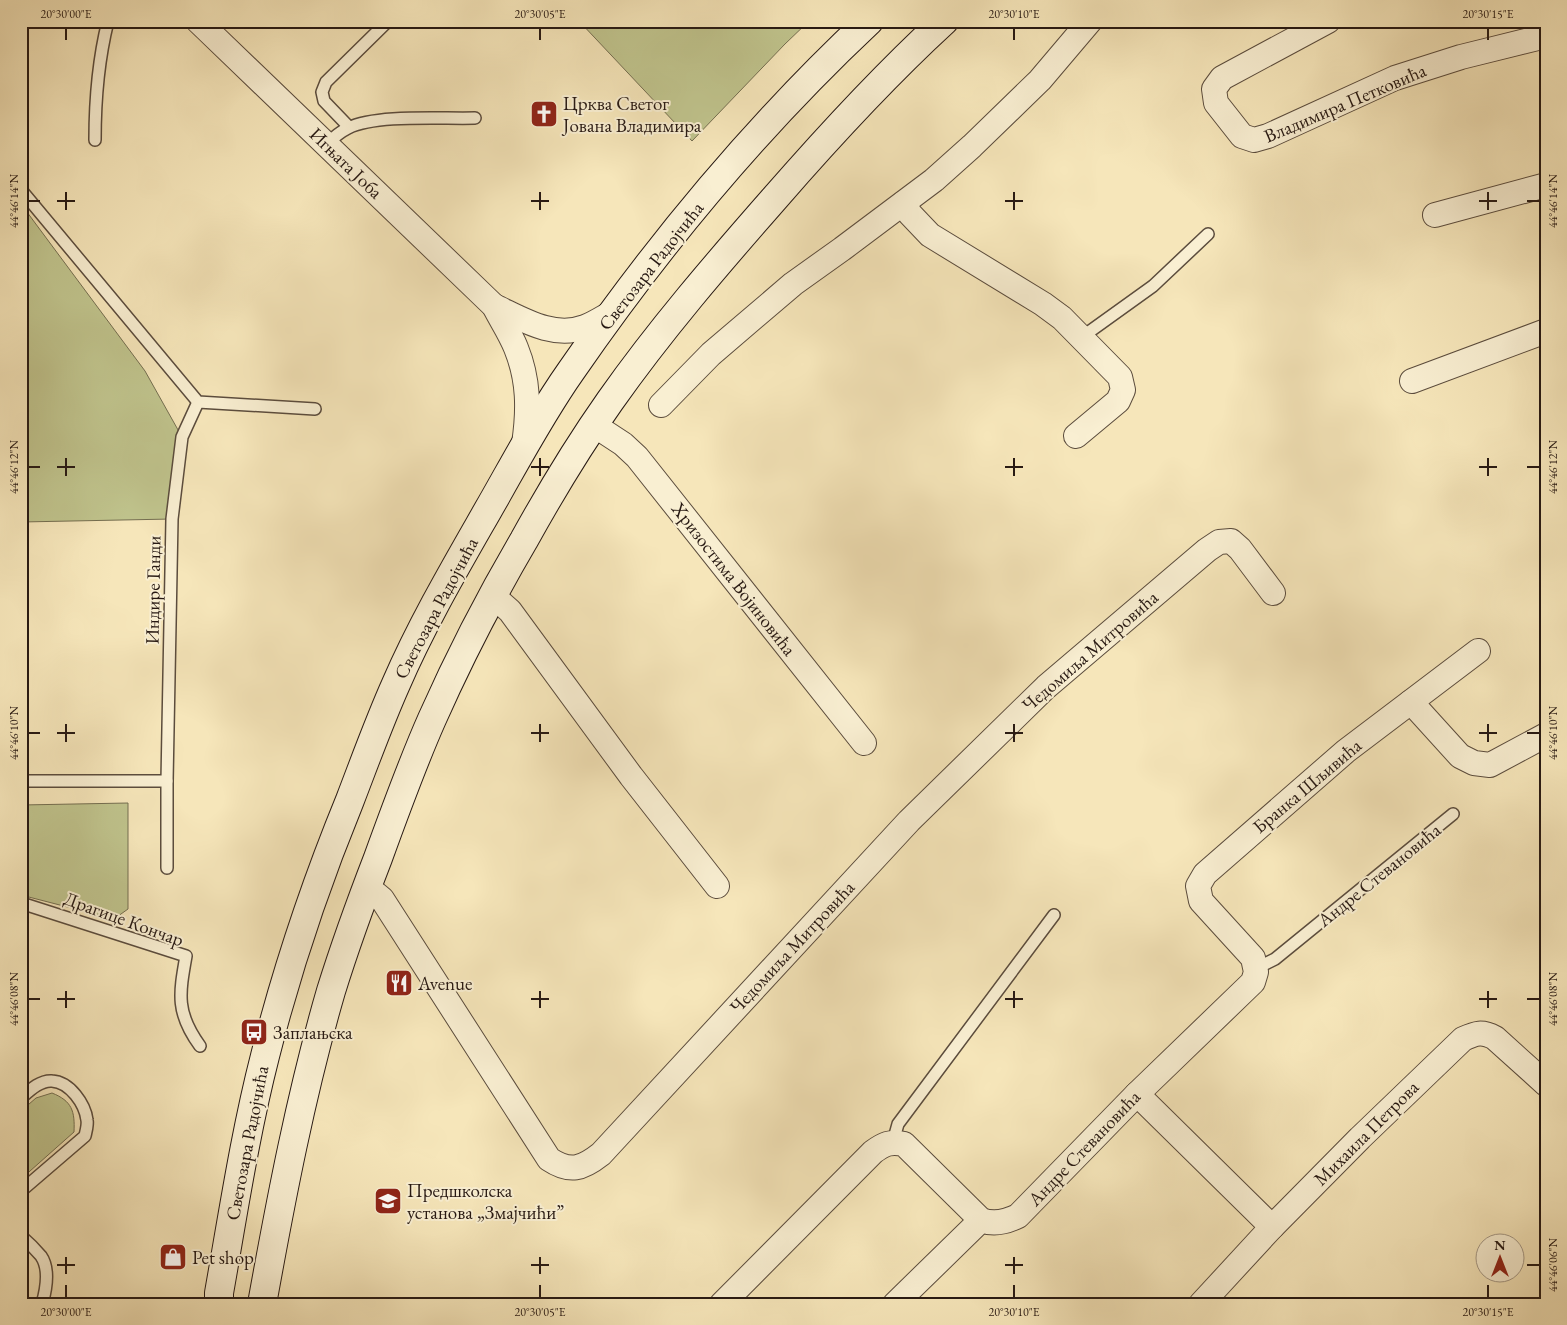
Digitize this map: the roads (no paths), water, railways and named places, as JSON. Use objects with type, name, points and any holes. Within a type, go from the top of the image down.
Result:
[{"type":"main road","name":"Светозара Радојчића","points":[[217,1300],[251,1112],[263,1061],[298,942],[328,855],[397,681],[462,555],[570,373],[614,312],[732,162],[782,106],[869,21]]},
{"type":"main road","points":[[262,1304],[285,1178],[312,1060],[332,990],[408,776],[433,717],[491,597],[545,503],[611,399],[680,309],[719,262],[852,113],[944,21]]},
{"type":"street","name":"Игњата Јоба","points":[[198,21],[494,306],[516,347],[525,376],[528,413],[524,448]]},
{"type":"street","points":[[661,405],[711,354],[793,284],[904,203],[953,163],[1040,80],[1090,21]]},
{"type":"street","name":"Владимира Петковића","points":[[1328,21],[1222,78],[1214,89],[1216,103],[1242,136],[1254,140],[1268,136],[1395,78],[1461,57],[1546,36]]},
{"type":"street","points":[[1435,215],[1546,184]]},
{"type":"street","points":[[904,203],[930,235],[1044,304],[1082,337],[1120,377],[1123,390],[1118,401],[1076,436]]},
{"type":"street","name":"Игњата Јоба","points":[[494,306],[545,330],[574,330],[586,327],[614,312]]},
{"type":"street","points":[[1412,381],[1546,331]]},
{"type":"street","name":"Хризостима Војиновића","points":[[594,426],[623,444],[637,457],[864,743]]},
{"type":"street","name":"Чедомиља Митровића","points":[[366,890],[382,899],[549,1159],[560,1166],[580,1168],[590,1162],[607,1146],[909,821],[1046,688],[1207,550],[1219,542],[1232,541],[1240,548],[1273,593]]},
{"type":"street","points":[[491,597],[510,611],[631,776],[716,886]]},
{"type":"street","name":"Бранка Шљивића","points":[[1255,967],[1251,955],[1202,901],[1198,886],[1205,874],[1346,751],[1478,651]]},
{"type":"street","points":[[1411,702],[1460,756],[1474,763],[1490,765],[1546,735]]},
{"type":"street","name":"Андре Стевановића","points":[[981,1220],[997,1223],[1007,1222],[1018,1216],[1137,1094],[1253,982],[1255,967]]},
{"type":"street","name":"Михаила Петрова","points":[[1200,1304],[1272,1227],[1360,1138],[1463,1039],[1476,1033],[1485,1033],[1495,1038],[1546,1084]]},
{"type":"street","points":[[1137,1094],[1272,1227]]},
{"type":"street","points":[[722,1304],[873,1152],[884,1144],[893,1142],[904,1144],[981,1220],[896,1304]]},
{"type":"lane","points":[[94,140],[96,94],[101,49],[108,21]]},
{"type":"lane","points":[[349,128],[324,101],[322,92],[326,82],[388,21]]},
{"type":"lane","points":[[326,144],[340,132],[349,128],[382,120],[475,118]]},
{"type":"lane","points":[[22,191],[198,402],[315,409]]},
{"type":"lane","points":[[1082,337],[1153,286],[1208,234]]},
{"type":"lane","name":"Индире Ганди","points":[[167,868],[166,781],[172,519],[182,437],[198,402]]},
{"type":"lane","points":[[21,781],[166,781]]},
{"type":"lane","name":"Андре Стевановића","points":[[1255,967],[1276,959],[1453,814]]},
{"type":"lane","name":"Драгице Кончар","points":[[21,902],[186,956],[182,975],[181,1005],[189,1030],[200,1046]]},
{"type":"lane","points":[[893,1142],[898,1124],[1054,916]]},
{"type":"lane","points":[[21,1098],[32,1088],[42,1083],[52,1081],[66,1086],[80,1101],[87,1122],[85,1136],[21,1191]]},
{"type":"lane","points":[[21,1236],[43,1258],[46,1273],[46,1290],[42,1304]]},
{"type":"place","name":"Црква Светог Јована Владимира","points":[[544,114]]},
{"type":"place","name":"Avenue","points":[[399,983]]},
{"type":"place","name":"Заплањска","points":[[254,1032]]},
{"type":"place","name":"Предшколска установа „Змајчићи”","points":[[388,1201]]},
{"type":"place","name":"Pet shop","points":[[173,1257]]}]
